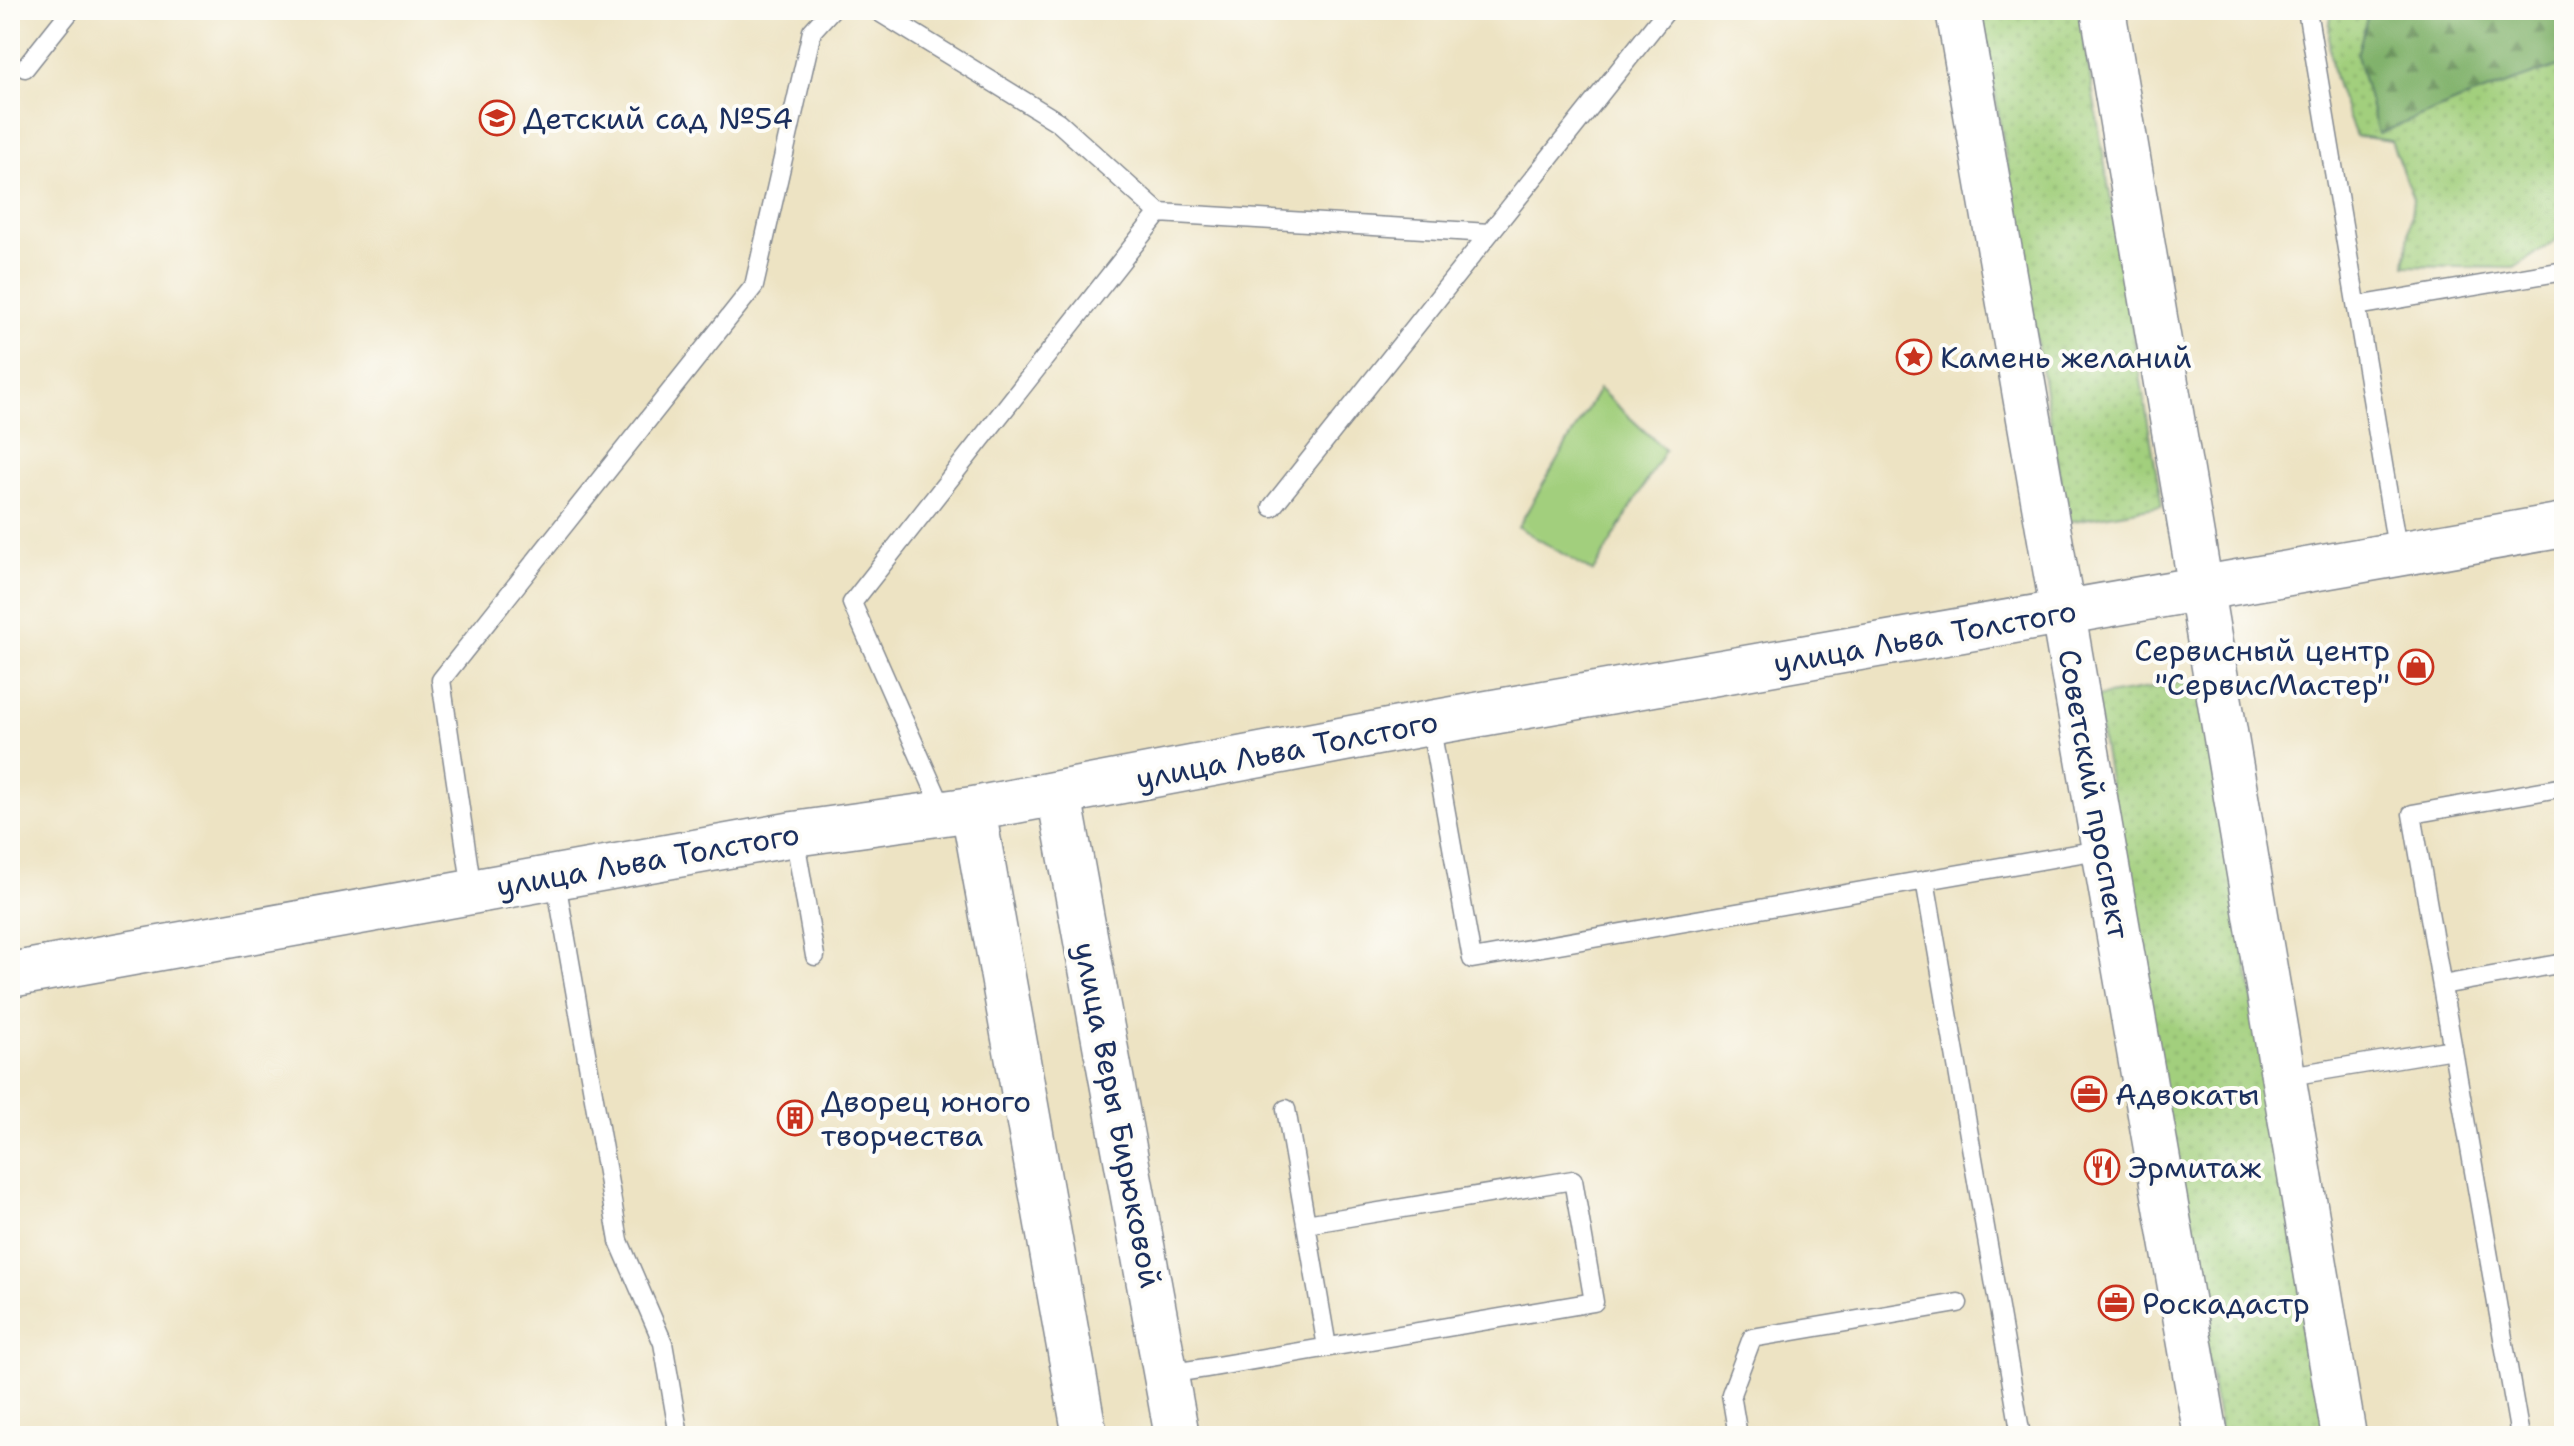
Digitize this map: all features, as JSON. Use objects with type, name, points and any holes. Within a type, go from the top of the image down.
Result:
[{"type":"street","name":"Советский проспект","points":[[1958,10],[2202,1435]]},
{"type":"street","points":[[2103,10],[2344,1436]]},
{"type":"street","name":"улица Льва Толстого","points":[[10,975],[794,834],[959,812],[1430,723],[2564,525]]},
{"type":"street","name":"улица Веры Бирюковой","points":[[1059,794],[1177,1436]]},
{"type":"street","points":[[959,812],[1085,1436]]},
{"type":"lane","points":[[25,68],[71,10]]},
{"type":"lane","points":[[472,890],[441,680],[754,286],[812,31],[831,10]]},
{"type":"lane","points":[[876,10],[1058,122],[1159,213],[1490,233]]},
{"type":"lane","points":[[1272,507],[1667,10]]},
{"type":"lane","points":[[2307,10],[2398,554]]},
{"type":"lane","points":[[959,812],[852,603],[1159,213]]},
{"type":"lane","points":[[2357,306],[2564,271]]},
{"type":"lane","points":[[1430,723],[1472,959],[2104,849]]},
{"type":"lane","points":[[2520,1436],[2412,814],[2564,787]]},
{"type":"lane","points":[[794,834],[815,956]]},
{"type":"lane","points":[[555,876],[619,1241],[663,1343],[679,1436]]},
{"type":"lane","points":[[1925,880],[2021,1436]]},
{"type":"lane","points":[[2442,985],[2564,963]]},
{"type":"lane","points":[[2283,1077],[2453,1049]]},
{"type":"lane","points":[[1286,1109],[1327,1347]]},
{"type":"lane","points":[[1166,1374],[1594,1302],[1573,1180],[1306,1224]]},
{"type":"lane","points":[[1738,1436],[1731,1394],[1752,1338],[1958,1303]]},
{"type":"green space","points":[[1981,10],[2079,10],[2162,506],[2067,522]]},
{"type":"green space","points":[[2332,10],[2564,10],[2564,235],[2514,268],[2405,266],[2413,199],[2391,141],[2356,136],[2338,90],[2331,59],[2329,27]]},
{"type":"green space","points":[[2369,10],[2564,10],[2564,64],[2461,100],[2378,134],[2357,55]]},
{"type":"green space","points":[[1599,389],[1665,450],[1593,572],[1518,527]]},
{"type":"green space","points":[[2198,680],[2328,1436],[2221,1436],[2095,697]]},
{"type":"place","name":"Детский сад №54","points":[[497,118]]},
{"type":"place","name":"Камень желаний","points":[[1914,357]]},
{"type":"place","name":"Сервисный центр \"СервисМастер\"","points":[[2416,667]]},
{"type":"place","name":"Адвокаты","points":[[2089,1094]]},
{"type":"place","name":"Дворец юного творчества","points":[[795,1118]]},
{"type":"place","name":"Эрмитаж","points":[[2102,1167]]},
{"type":"place","name":"Роскадастр","points":[[2116,1303]]}]
